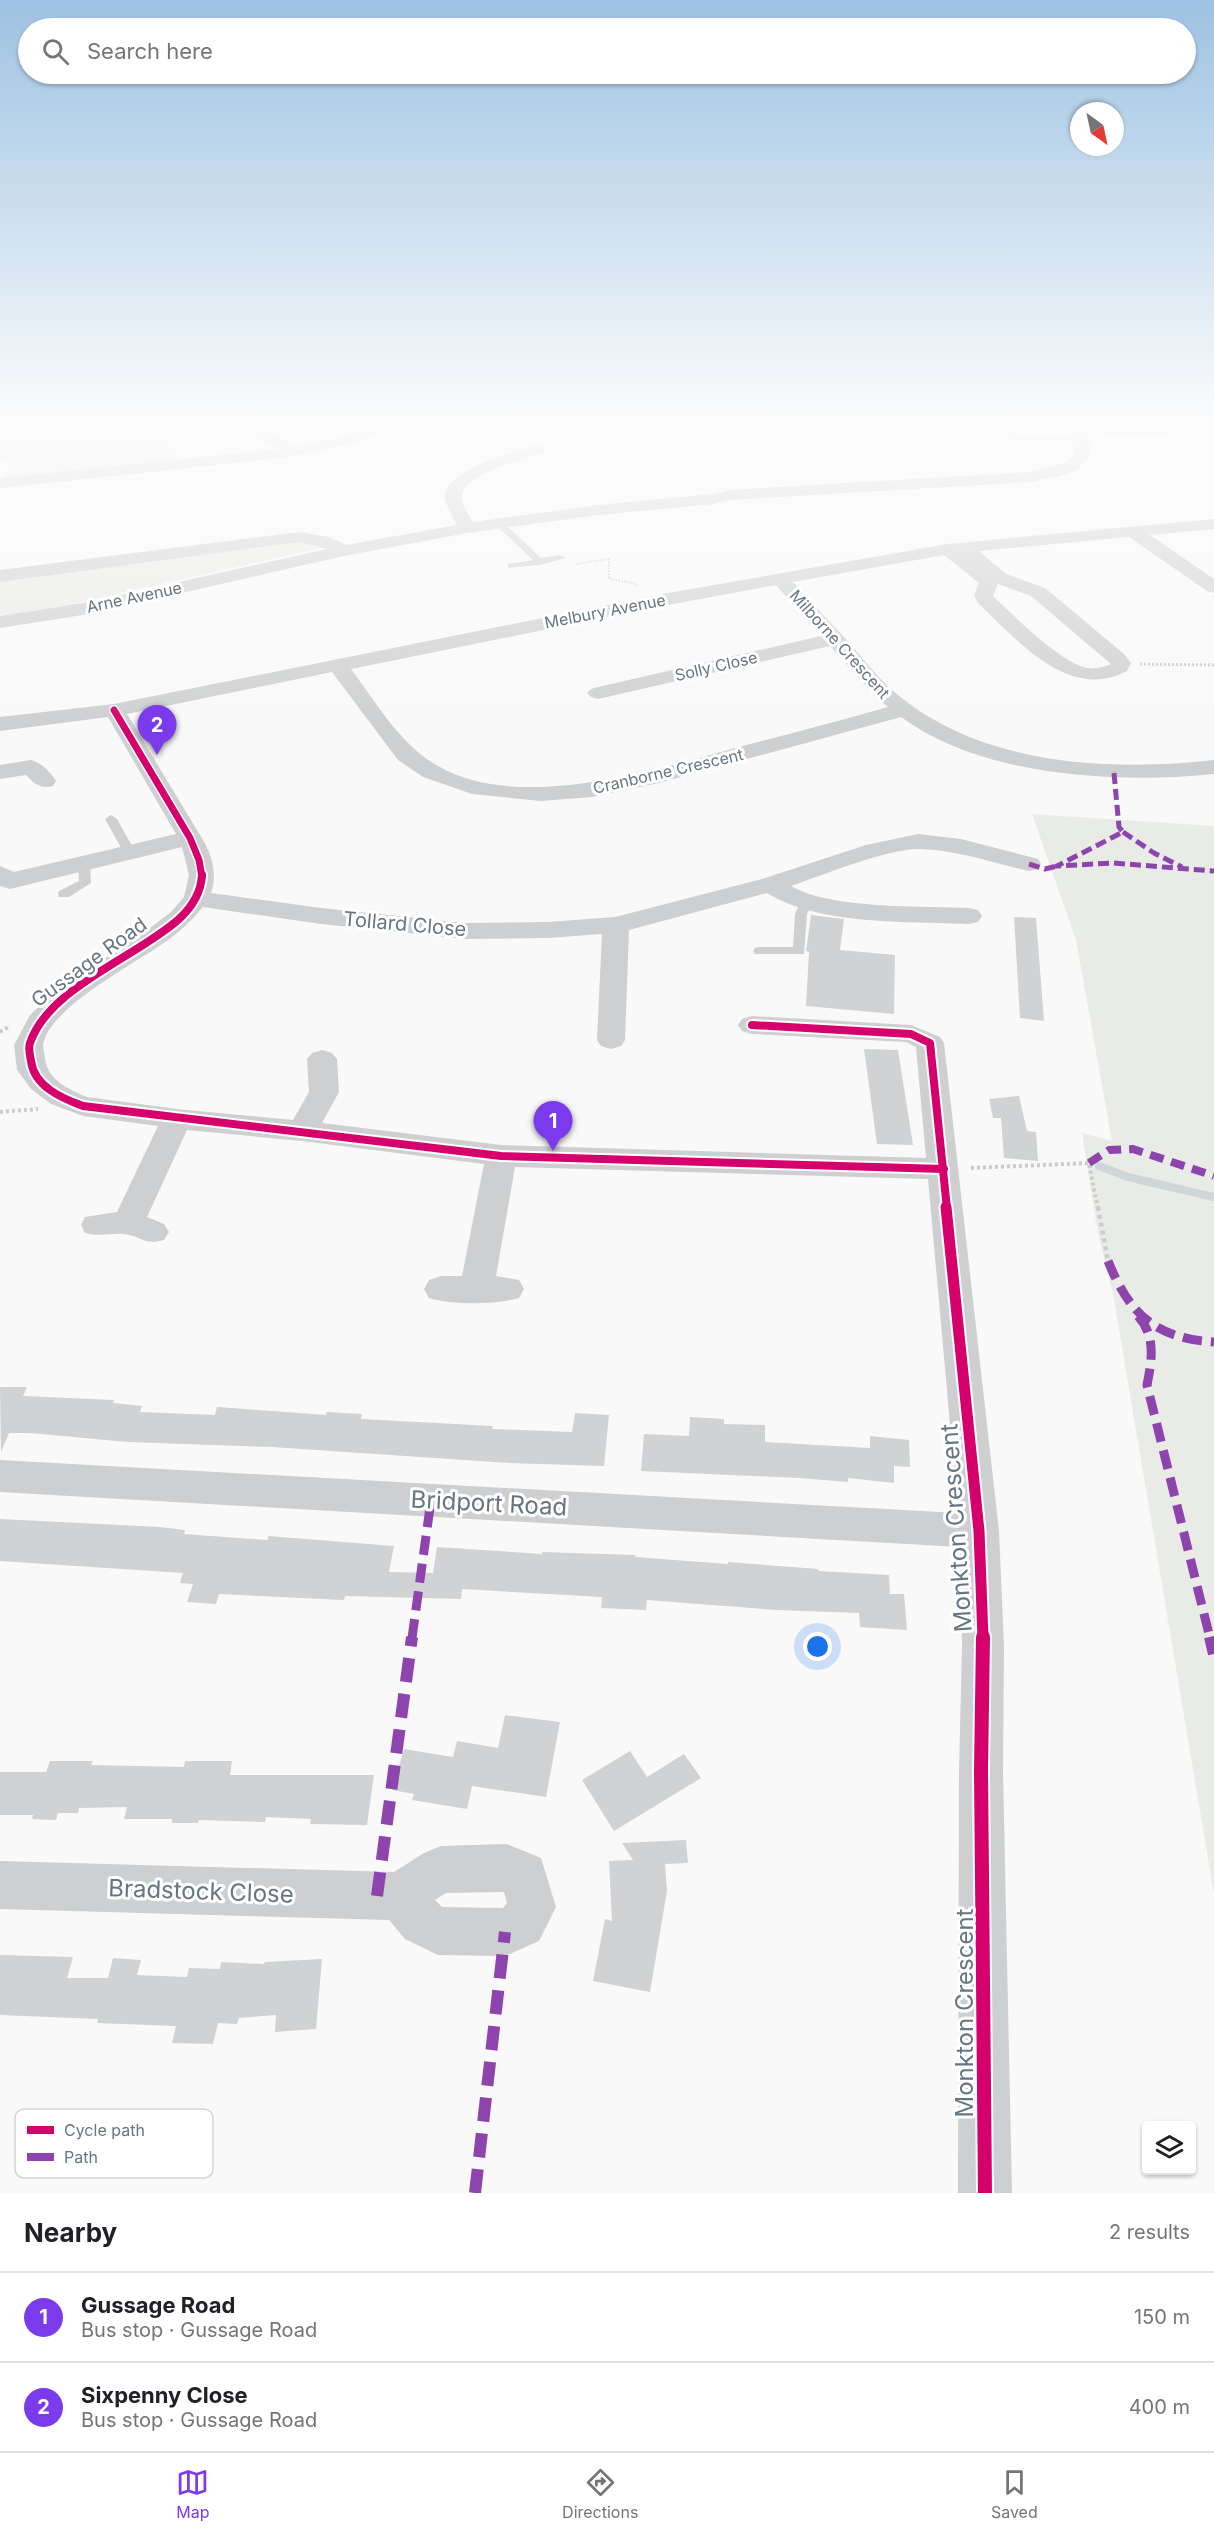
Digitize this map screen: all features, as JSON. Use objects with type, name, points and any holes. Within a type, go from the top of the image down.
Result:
[{"type":"street","points":[[465,523],[467,528]]},
{"type":"street","name":"Arne Avenue","points":[[0,622],[89,608],[344,551],[467,528],[506,523]]},
{"type":"street","name":"Melbury Avenue","points":[[0,724],[114,710],[657,601],[956,548],[1214,524]]},
{"type":"street","points":[[1132,531],[1214,587]]},
{"type":"street","points":[[0,576],[299,537],[323,540],[344,551]]},
{"type":"street","points":[[956,548],[998,584],[1038,592],[1121,663],[1115,669],[1095,673],[1082,672],[1068,667],[985,599],[982,595],[998,584]]},
{"type":"street","name":"Milborne Crescent","points":[[779,578],[884,694],[902,710],[961,740],[1000,753],[1063,767],[1114,773],[1155,773],[1214,767]]},
{"type":"street","name":"Solly Close","points":[[598,693],[835,639]]},
{"type":"street","name":"Cranborne Crescent","points":[[338,666],[406,755],[431,772],[472,787],[542,794],[592,790],[659,776],[902,710]]},
{"type":"street","name":"Gussage Road","points":[[114,710],[190,838],[201,866],[202,882],[196,899],[178,921],[96,975],[47,1010],[35,1023],[25,1051],[27,1061],[34,1074],[45,1085],[69,1102],[177,1119],[302,1131],[501,1156],[944,1169]]},
{"type":"street","points":[[0,772],[31,767],[45,781]]},
{"type":"street","points":[[3,882],[190,838]]},
{"type":"street","name":"Tollard Close","points":[[196,899],[321,916],[465,930],[548,930],[615,925],[771,884],[875,850],[918,841],[961,846],[1029,864]]},
{"type":"street","points":[[771,884],[790,896],[807,902],[852,910],[969,916]]},
{"type":"street","points":[[611,1040],[615,925]]},
{"type":"street","name":"Monkton Crescent","points":[[752,1025],[911,1034],[930,1043],[979,1531],[984,1646],[981,1771],[985,2193]]},
{"type":"street","points":[[302,1131],[324,1092],[322,1059]]},
{"type":"street","points":[[126,1226],[177,1119]]},
{"type":"street","points":[[441,1289],[492,1289],[501,1156]]},
{"type":"street","name":"Bridport Road","points":[[0,1476],[979,1531]]},
{"type":"street","name":"Bradstock Close","points":[[0,1886],[401,1896]]},
{"type":"lane","points":[[500,524],[540,562]]},
{"type":"lane","points":[[511,566],[561,558]]},
{"type":"lane","points":[[111,819],[130,853]]},
{"type":"lane","points":[[64,894],[85,883],[84,864]]},
{"type":"lane","points":[[760,951],[799,951],[801,914],[807,902]]},
{"type":"path","points":[[576,564],[609,559],[609,579],[633,583],[657,601]]},
{"type":"path","points":[[1121,663],[1214,665]]},
{"type":"path","points":[[944,1169],[1089,1163],[1108,1261]]},
{"type":"shaded area","points":[[291,540],[321,548],[68,605],[0,616],[0,580]]},
{"type":"shaded area","points":[[1032,814],[1214,826],[1214,1894],[1114,1299],[1098,1233],[1082,1133],[1112,1141],[1076,940]]},
{"type":"building","points":[[811,915],[844,919],[840,950],[895,955],[894,1014],[806,1006],[809,952],[806,951]]},
{"type":"building","points":[[1014,917],[1036,918],[1044,1021],[1020,1018]]},
{"type":"building","points":[[864,1049],[898,1050],[913,1145],[877,1144]]},
{"type":"building","points":[[1019,1096],[1027,1131],[1036,1132],[1038,1161],[1004,1158],[1001,1118],[993,1118],[989,1099]]},
{"type":"building","points":[[0,1387],[27,1387],[23,1396],[114,1400],[113,1403],[142,1406],[140,1412],[215,1415],[217,1407],[326,1415],[326,1412],[362,1414],[361,1419],[493,1426],[492,1429],[572,1432],[575,1413],[609,1415],[604,1466],[509,1463],[272,1447],[128,1442],[30,1433],[9,1433],[1,1452]]},
{"type":"building","points":[[690,1417],[724,1419],[724,1424],[765,1425],[765,1442],[870,1448],[870,1436],[909,1440],[910,1467],[894,1466],[894,1483],[848,1478],[848,1482],[641,1471],[644,1434],[689,1436]]},
{"type":"building","points":[[0,1519],[160,1527],[185,1530],[184,1534],[268,1540],[268,1536],[394,1546],[389,1572],[433,1573],[437,1547],[542,1554],[542,1552],[635,1555],[635,1557],[889,1575],[890,1594],[904,1594],[907,1630],[860,1627],[859,1613],[776,1610],[647,1600],[646,1610],[601,1608],[602,1597],[462,1589],[461,1599],[345,1596],[344,1600],[219,1594],[216,1604],[187,1602],[193,1584],[180,1583],[183,1573],[0,1561]]},
{"type":"building","points":[[505,1715],[560,1722],[546,1797],[472,1786],[467,1809],[412,1800],[414,1794],[392,1790],[404,1749],[453,1757],[457,1741],[498,1748]]},
{"type":"building","points":[[630,1751],[647,1777],[684,1754],[701,1778],[614,1831],[582,1780]]},
{"type":"building","points":[[50,1761],[93,1761],[91,1765],[184,1767],[185,1761],[232,1761],[230,1775],[374,1775],[367,1825],[310,1824],[311,1819],[266,1817],[265,1822],[199,1820],[198,1823],[172,1823],[172,1819],[124,1819],[127,1807],[79,1808],[78,1813],[58,1813],[56,1820],[32,1819],[33,1815],[0,1815],[0,1772],[46,1772]]},
{"type":"building","points":[[686,1840],[688,1863],[665,1864],[667,1891],[650,1992],[593,1981],[605,1919],[612,1921],[609,1861],[633,1860],[622,1843]]},
{"type":"building","points":[[0,1955],[73,1957],[67,1978],[108,1978],[113,1958],[141,1960],[137,1975],[187,1977],[189,1968],[220,1969],[221,1962],[264,1964],[265,1962],[322,1959],[316,2029],[275,2032],[276,2015],[239,2018],[237,2024],[218,2023],[213,2044],[172,2043],[176,2026],[97,2023],[98,2019],[0,2015]]},
{"type":"waterway","points":[[1099,1166],[1128,1177],[1214,1197]]},
{"type":"marked path","points":[[1114,773],[1119,827],[1123,832],[1057,866],[1113,863],[1214,871]]},
{"type":"marked path","points":[[1123,832],[1154,853],[1182,867]]},
{"type":"marked path","points":[[1029,864],[1045,869],[1057,866]]},
{"type":"marked path","points":[[1089,1163],[1109,1150],[1133,1149],[1214,1176]]},
{"type":"marked path","points":[[1108,1261],[1124,1296],[1146,1321],[1176,1337],[1214,1342]]},
{"type":"marked path","points":[[1138,1316],[1144,1323],[1151,1340],[1147,1385],[1214,1654]]},
{"type":"marked path","points":[[377,1896],[431,1500]]},
{"type":"marked path","points":[[475,2193],[505,1932]]},
{"type":"cycle path","points":[[114,710],[190,838],[199,860],[202,883],[196,899],[180,918],[155,937],[92,977],[63,999],[40,1021],[29,1045],[32,1070],[48,1088],[61,1097],[83,1106],[177,1119],[302,1131],[501,1156],[944,1169]]},
{"type":"cycle path","points":[[752,1025],[911,1034],[930,1043],[979,1531],[983,1646],[981,1771],[985,2193]]},
{"type":"place","name":"Sixpenny Close","points":[[157,755]]},
{"type":"place","name":"Gussage Road","points":[[553,1151]]}]
